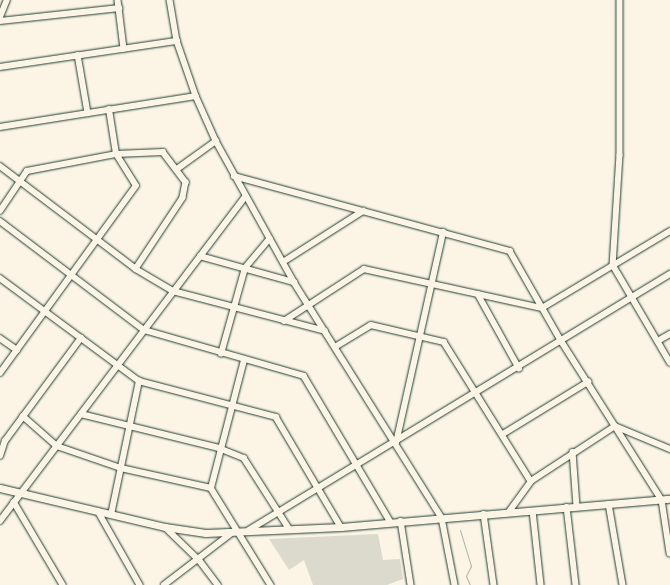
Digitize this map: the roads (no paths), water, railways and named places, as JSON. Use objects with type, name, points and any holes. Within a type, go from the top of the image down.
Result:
[{"type":"main road","points":[[0,488],[165,527],[239,533],[341,527],[401,520],[666,500]]},
{"type":"street","points":[[0,17],[6,0]]},
{"type":"street","points":[[118,0],[124,49]]},
{"type":"street","points":[[170,0],[177,41],[196,96],[216,142],[294,282],[442,518],[454,585]]},
{"type":"street","points":[[620,0],[620,155],[613,265],[670,362]]},
{"type":"street","points":[[0,21],[119,8]]},
{"type":"street","points":[[0,67],[177,41]]},
{"type":"street","points":[[78,56],[88,113]]},
{"type":"street","points":[[0,127],[196,96]]},
{"type":"street","points":[[0,373],[99,240],[136,186],[116,154],[109,110]]},
{"type":"street","points":[[177,169],[216,142]]},
{"type":"street","points":[[0,211],[27,172],[116,154],[163,152],[186,182],[183,198],[136,269]]},
{"type":"street","points":[[0,166],[136,269],[173,291],[234,309],[325,331]]},
{"type":"street","points":[[234,176],[510,251],[562,342],[615,426],[666,500],[670,553]]},
{"type":"street","points":[[0,521],[245,197]]},
{"type":"street","points":[[283,262],[363,211]]},
{"type":"street","points":[[0,222],[144,330],[221,354],[304,376],[390,521]]},
{"type":"street","points":[[284,321],[364,269],[542,308],[670,231]]},
{"type":"street","points":[[396,444],[443,232]]},
{"type":"street","points":[[221,354],[245,268],[269,238]]},
{"type":"street","points":[[200,256],[294,282]]},
{"type":"street","points":[[164,585],[239,533],[280,512],[396,444],[670,274]]},
{"type":"street","points":[[0,278],[139,381],[276,417],[320,488],[341,527]]},
{"type":"street","points":[[478,294],[519,368]]},
{"type":"street","points":[[335,347],[371,325],[444,342],[531,481]]},
{"type":"street","points":[[658,341],[670,334]]},
{"type":"street","points":[[0,338],[17,350]]},
{"type":"street","points":[[0,456],[5,441],[81,338]]},
{"type":"street","points":[[244,360],[230,405],[211,488],[271,585]]},
{"type":"street","points":[[111,515],[139,381]]},
{"type":"street","points":[[503,434],[588,382]]},
{"type":"street","points":[[82,414],[219,448],[244,458],[290,530]]},
{"type":"street","points":[[23,416],[57,446],[121,468],[211,488]]},
{"type":"street","points":[[615,426],[670,449]]},
{"type":"street","points":[[508,512],[531,481],[615,426]]},
{"type":"street","points":[[573,452],[577,506]]},
{"type":"street","points":[[14,502],[63,585]]},
{"type":"street","points":[[609,504],[623,585]]},
{"type":"street","points":[[567,507],[576,585]]},
{"type":"street","points":[[98,511],[140,585]]},
{"type":"street","points":[[533,511],[541,585]]},
{"type":"street","points":[[484,514],[494,585]]},
{"type":"street","points":[[401,520],[411,585]]},
{"type":"street","points":[[165,527],[200,561],[218,585]]},
{"type":"waterway","points":[[460,530],[471,566],[466,576],[470,585]]}]
